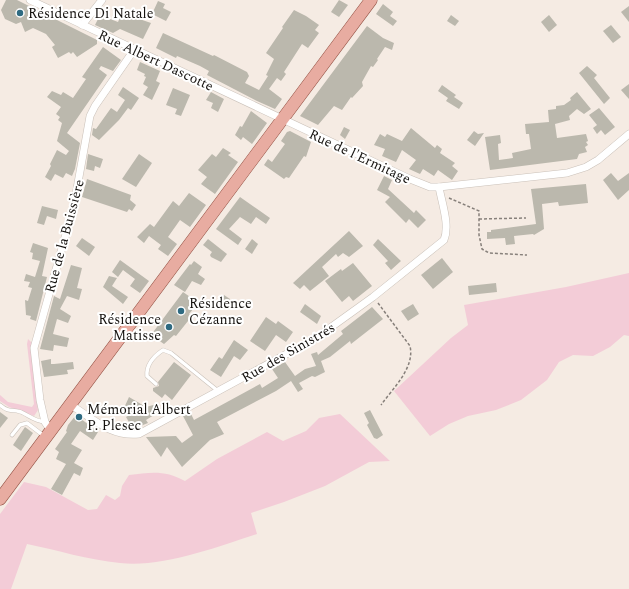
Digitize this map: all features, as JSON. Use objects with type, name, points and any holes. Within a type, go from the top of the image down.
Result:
[{"type":"main road","points":[[0,499],[47,430],[71,405],[371,0]]},
{"type":"street","name":"Rue Albert Dascotte","points":[[30,0],[282,119]]},
{"type":"street","points":[[82,25],[102,0]]},
{"type":"street","name":"Rue de la Buissière","points":[[47,430],[40,400],[34,348],[74,205],[79,183],[87,126],[95,106],[134,50]]},
{"type":"street","name":"Rue de l'Ermitage","points":[[282,119],[430,187],[575,170],[586,167],[598,160],[629,134]]},
{"type":"street","name":"Rue des Sinistrés","points":[[71,405],[110,430],[127,435],[139,434],[316,338],[373,297],[444,240],[446,234],[439,187]]},
{"type":"lane","points":[[156,384],[146,376],[146,370],[151,360],[163,350],[171,353],[218,391]]},
{"type":"lane","points":[[0,405],[8,412],[20,412],[47,430]]},
{"type":"lane","points":[[12,435],[20,425],[27,423],[47,430]]},
{"type":"path","points":[[441,198],[452,198],[479,211],[479,235],[482,249],[489,253],[527,255]]},
{"type":"path","points":[[479,219],[526,218]]},
{"type":"path","points":[[373,297],[410,346],[412,354],[405,372],[381,405]]},
{"type":"shaded area","points":[[629,273],[629,336],[624,335],[610,347],[593,356],[573,355],[559,362],[547,380],[521,400],[496,410],[468,416],[449,424],[430,436],[394,391],[451,338],[468,325],[464,305],[566,287]]},
{"type":"shaded area","points":[[28,339],[32,343],[38,410],[34,416],[9,407],[0,401],[0,395],[8,402],[32,407],[34,404],[27,344]]},
{"type":"shaded area","points":[[340,414],[390,461],[369,462],[325,486],[251,513],[257,534],[189,555],[136,564],[96,560],[27,544],[11,589],[0,589],[0,514],[24,482],[46,487],[88,510],[97,509],[106,495],[115,500],[120,496],[122,486],[129,475],[165,473],[185,481],[217,459],[267,432],[283,441],[306,431],[319,418]]},
{"type":"building","points":[[6,0],[17,0],[97,40],[97,44],[77,57],[73,52],[71,54],[69,52],[58,58],[52,47],[55,45],[46,34],[33,28],[25,32],[21,22],[16,24],[5,19],[1,10]]},
{"type":"building","points":[[339,0],[348,5],[339,17],[331,12]]},
{"type":"building","points":[[158,1],[165,4],[163,8],[171,12],[166,21],[152,14]]},
{"type":"building","points":[[383,4],[393,12],[390,16],[397,21],[393,26],[376,14]]},
{"type":"building","points":[[629,6],[629,22],[621,12]]},
{"type":"building","points":[[294,10],[319,25],[315,30],[319,33],[308,48],[302,44],[284,72],[286,74],[281,81],[277,78],[269,89],[282,99],[275,109],[207,75],[209,71],[200,66],[177,56],[176,58],[156,48],[163,33],[213,56],[214,55],[247,72],[249,76],[245,83],[259,90],[268,76],[266,75],[274,59],[266,53]]},
{"type":"building","points":[[122,13],[151,23],[143,39],[120,29],[113,33],[95,25],[99,17],[103,19],[105,17],[118,22]]},
{"type":"building","points":[[451,15],[459,21],[455,26],[447,21]]},
{"type":"building","points":[[549,15],[557,25],[549,32],[541,22]]},
{"type":"building","points":[[611,25],[621,37],[613,43],[603,31]]},
{"type":"building","points":[[367,26],[383,38],[394,43],[392,50],[385,47],[373,67],[371,66],[362,82],[363,86],[352,98],[351,97],[342,110],[334,106],[318,125],[300,116]]},
{"type":"building","points":[[103,47],[121,60],[113,71],[101,66],[99,69],[107,75],[67,133],[80,143],[75,169],[72,176],[66,173],[63,178],[55,174],[51,181],[45,177],[57,150],[66,155],[69,151],[57,141],[62,123],[58,120],[60,117],[56,114],[61,107],[47,97],[52,91],[61,95],[63,92],[73,98],[86,79],[82,77]]},
{"type":"building","points":[[140,62],[160,71],[156,81],[160,83],[152,100],[143,95],[148,87],[143,84],[146,77],[144,76],[145,74],[137,70]]},
{"type":"building","points":[[587,66],[597,75],[594,78],[610,98],[604,104],[579,73]]},
{"type":"building","points":[[629,84],[629,99],[621,90]]},
{"type":"building","points":[[442,85],[456,95],[454,97],[463,103],[459,109],[446,101],[448,98],[438,91]]},
{"type":"building","points":[[123,87],[139,98],[131,110],[128,108],[119,120],[99,140],[92,135],[93,128],[96,129],[111,108],[117,112],[125,100],[118,95]]},
{"type":"building","points":[[173,88],[190,95],[181,116],[175,114],[177,109],[166,105]]},
{"type":"building","points":[[211,92],[224,99],[218,112],[211,108],[213,103],[206,100]]},
{"type":"building","points":[[577,92],[591,109],[584,114],[577,109],[569,116],[570,120],[555,124],[557,138],[586,134],[588,141],[586,142],[588,145],[585,147],[587,152],[579,154],[577,159],[490,170],[485,137],[500,135],[501,143],[498,144],[499,160],[513,158],[512,153],[531,149],[529,134],[526,134],[525,124],[549,122],[548,110],[556,109],[556,106],[564,105],[571,100],[570,98]]},
{"type":"building","points":[[599,108],[615,127],[605,135],[601,130],[597,134],[593,128],[597,125],[589,115]]},
{"type":"building","points":[[251,111],[267,123],[252,144],[243,137],[241,140],[235,135],[240,126],[242,127]]},
{"type":"building","points":[[344,127],[350,130],[345,139],[340,135]]},
{"type":"building","points":[[411,128],[435,148],[437,145],[442,149],[440,153],[455,163],[452,166],[458,171],[452,180],[438,170],[434,176],[423,169],[420,174],[409,169],[416,160],[402,150],[396,162],[382,156],[385,149],[374,145],[380,134],[385,137],[387,134],[402,141]]},
{"type":"building","points":[[290,131],[311,142],[306,157],[304,156],[289,178],[286,177],[284,179],[264,165],[268,159],[272,162],[285,144],[281,141],[287,132]]},
{"type":"building","points":[[474,131],[478,134],[484,133],[475,146],[467,140]]},
{"type":"building","points":[[223,148],[231,153],[228,155],[238,162],[215,194],[201,184],[207,177],[198,170],[212,154],[216,157]]},
{"type":"building","points":[[88,154],[103,159],[100,168],[95,166],[94,171],[86,169]]},
{"type":"building","points":[[139,154],[152,163],[136,187],[122,179]]},
{"type":"building","points":[[611,173],[618,181],[629,173],[629,190],[618,200],[603,180]]},
{"type":"building","points":[[384,176],[392,180],[388,189],[414,213],[416,210],[426,220],[418,228],[409,219],[406,223],[385,202],[390,197],[377,190]]},
{"type":"building","points":[[87,179],[131,195],[130,200],[136,205],[132,211],[129,209],[127,212],[82,197]]},
{"type":"building","points":[[586,184],[588,203],[559,206],[558,202],[542,204],[544,229],[534,235],[514,236],[515,244],[506,245],[505,238],[487,239],[487,232],[491,232],[491,230],[536,224],[531,189]]},
{"type":"building","points":[[189,193],[206,205],[190,227],[180,220],[168,237],[177,244],[168,256],[158,249],[161,245],[149,236],[144,243],[137,237],[150,224],[154,227],[173,201],[179,206]]},
{"type":"building","points":[[240,197],[270,218],[266,224],[256,217],[251,224],[240,217],[229,229],[242,239],[238,245],[216,229]]},
{"type":"building","points":[[42,206],[58,210],[56,219],[47,216],[44,225],[37,223]]},
{"type":"building","points":[[349,231],[363,246],[349,257],[343,253],[338,257],[336,254],[322,267],[329,276],[310,291],[304,285],[300,289],[293,283]]},
{"type":"building","points":[[82,238],[95,247],[89,256],[76,246]]},
{"type":"building","points":[[208,239],[227,254],[221,262],[211,257],[210,255],[212,252],[203,245]]},
{"type":"building","points":[[252,239],[258,244],[252,254],[245,249]]},
{"type":"building","points":[[378,239],[401,261],[391,270],[385,263],[388,261],[373,245]]},
{"type":"building","points":[[33,243],[48,248],[42,276],[47,277],[36,321],[30,319],[31,316],[26,315],[25,300],[28,301],[32,288],[28,287],[30,282],[24,281],[26,274],[35,277],[40,261],[32,259],[33,253],[30,252]]},
{"type":"building","points":[[442,258],[453,272],[433,289],[421,275]]},
{"type":"building","points":[[120,260],[149,281],[140,293],[130,286],[135,279],[123,270],[118,277],[112,272]]},
{"type":"building","points":[[194,261],[202,267],[198,274],[205,279],[201,285],[192,281],[185,292],[174,285]]},
{"type":"building","points":[[353,263],[372,286],[353,301],[349,296],[342,302],[325,281],[341,269],[342,271]]},
{"type":"building","points":[[71,265],[82,268],[77,288],[82,289],[79,300],[67,296],[60,309],[71,316],[68,323],[57,319],[53,334],[69,338],[67,347],[54,345],[53,351],[40,349],[54,296],[60,299]]},
{"type":"building","points":[[109,276],[117,278],[112,286],[128,297],[123,304],[103,287]]},
{"type":"building","points":[[496,283],[497,292],[469,295],[468,286]]},
{"type":"building","points":[[183,292],[196,301],[192,306],[194,308],[189,314],[192,316],[176,336],[174,335],[164,344],[151,335]]},
{"type":"building","points":[[224,295],[230,299],[226,305],[220,301]]},
{"type":"building","points":[[305,304],[321,316],[317,324],[300,312]]},
{"type":"building","points":[[413,304],[419,314],[408,321],[401,311]]},
{"type":"building","points":[[372,307],[383,319],[351,344],[350,341],[330,357],[321,361],[325,372],[315,377],[312,376],[299,383],[303,389],[298,392],[291,381],[276,391],[217,422],[224,434],[210,440],[182,467],[167,447],[161,457],[146,437],[176,436],[182,443],[193,435],[183,416],[190,412],[194,420],[260,384],[262,388],[278,378],[272,369],[285,362],[295,376],[305,369],[316,366],[311,354],[317,352],[318,355],[343,334],[341,331]]},
{"type":"building","points":[[266,317],[276,324],[278,321],[293,332],[286,342],[276,335],[265,351],[250,341]]},
{"type":"building","points":[[234,340],[248,350],[240,360],[234,356],[221,377],[210,370],[219,357],[222,359]]},
{"type":"building","points":[[51,359],[51,364],[73,362],[74,369],[67,370],[68,374],[44,377],[41,361]]},
{"type":"building","points":[[174,362],[191,375],[172,400],[165,394],[162,398],[153,391],[153,388],[159,386],[158,382]]},
{"type":"building","points":[[129,397],[146,407],[157,404],[162,410],[146,420],[148,423],[133,429],[126,417],[133,413],[124,408]]},
{"type":"building","points":[[370,410],[383,435],[377,439],[374,438],[367,425],[369,423],[364,413]]},
{"type":"building","points":[[0,412],[8,418],[0,428]]},
{"type":"building","points":[[76,415],[98,432],[93,440],[80,431],[71,444],[82,450],[74,463],[83,468],[80,476],[74,473],[62,495],[51,489],[66,464],[56,459],[59,452],[55,449],[67,432],[68,425]]},
{"type":"building","points":[[25,427],[33,433],[21,451],[13,445]]},
{"type":"place","name":"Résidence Di Natale","points":[[20,13]]},
{"type":"place","name":"Résidence Cézanne","points":[[181,311]]},
{"type":"place","name":"Résidence Matisse","points":[[169,327]]},
{"type":"place","name":"Mémorial Albert P. Plesec","points":[[79,417]]}]
